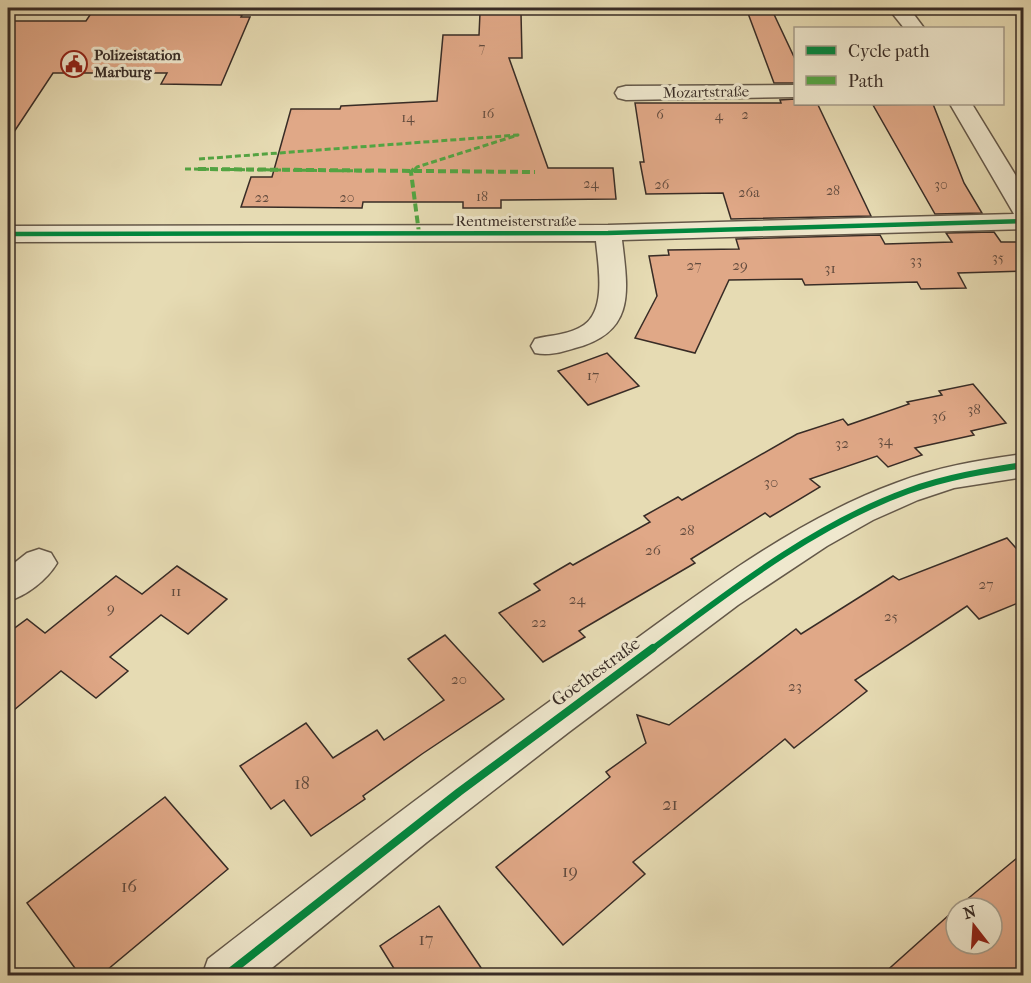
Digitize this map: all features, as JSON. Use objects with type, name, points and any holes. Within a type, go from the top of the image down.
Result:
[{"type":"street","points":[[897,8],[902,11],[913,27]]},
{"type":"street","name":"Mozartstraße","points":[[626,93],[791,91]]},
{"type":"street","points":[[962,105],[1023,210]]},
{"type":"street","name":"Rentmeisterstraße","points":[[8,234],[608,233],[1023,221]]},
{"type":"street","points":[[545,346],[595,331],[606,320],[612,287],[608,233]]},
{"type":"street","name":"Goethestraße","points":[[225,975],[502,758],[765,569],[838,524],[888,500],[951,477],[1023,465]]},
{"type":"street","points":[[8,587],[39,562]]},
{"type":"building","points":[[746,8],[771,8],[794,57],[794,83],[774,83]]},
{"type":"building","points":[[94,9],[227,10],[226,12],[242,15],[241,17],[250,17],[221,85],[161,84],[167,73],[53,73],[8,141],[8,21],[86,21]]},
{"type":"building","points":[[480,13],[521,13],[522,58],[509,58],[548,168],[613,168],[616,199],[501,200],[501,208],[463,208],[463,202],[363,202],[362,208],[241,207],[251,177],[272,177],[291,109],[340,109],[341,106],[437,101],[443,35],[479,35]]},
{"type":"building","points":[[794,99],[794,105],[818,105],[871,216],[731,219],[723,193],[646,194],[640,162],[644,162],[635,103],[781,103],[780,100]]},
{"type":"building","points":[[873,105],[933,105],[964,183],[982,213],[935,214]]},
{"type":"building","points":[[994,232],[1001,242],[1023,242],[1023,271],[958,273],[966,288],[921,289],[917,282],[805,285],[802,279],[729,280],[695,353],[635,338],[657,296],[649,256],[669,255],[668,250],[739,249],[736,239],[880,235],[885,244],[952,242],[946,233]]},
{"type":"building","points":[[607,353],[639,386],[588,405],[558,371]]},
{"type":"building","points":[[973,384],[1006,423],[971,431],[974,435],[915,448],[922,455],[888,467],[877,456],[810,479],[820,487],[770,517],[765,513],[691,559],[695,563],[579,631],[585,637],[543,662],[499,613],[540,590],[534,584],[650,522],[644,516],[678,497],[682,500],[797,434],[843,419],[848,425],[909,404],[907,402],[942,395],[939,391]]},
{"type":"building","points":[[1007,538],[1023,556],[1023,601],[979,619],[967,606],[855,680],[867,691],[794,748],[785,739],[633,862],[645,874],[563,945],[496,867],[610,777],[606,772],[646,743],[637,715],[669,725],[796,629],[801,634],[893,576],[899,580]]},
{"type":"building","points":[[177,566],[227,599],[188,634],[161,615],[110,657],[128,671],[96,698],[61,671],[8,715],[8,633],[27,619],[45,633],[116,576],[142,594]]},
{"type":"building","points":[[445,635],[504,699],[422,754],[363,796],[365,799],[311,836],[284,800],[271,809],[240,766],[306,723],[333,758],[377,730],[384,740],[444,700],[408,659]]},
{"type":"building","points":[[165,797],[228,869],[101,975],[80,975],[27,903]]},
{"type":"building","points":[[1023,853],[1023,975],[882,975],[944,920],[944,956],[1004,956],[1004,896],[971,896]]},
{"type":"building","points":[[439,906],[486,975],[398,975],[380,946]]},
{"type":"marked path","points":[[1004,9],[1020,8]]},
{"type":"marked path","points":[[199,159],[518,135],[417,167],[411,172],[419,233]]},
{"type":"marked path","points":[[185,169],[535,172]]},
{"type":"cycle path","points":[[8,234],[608,233],[1024,221]]},
{"type":"cycle path","points":[[225,976],[507,756],[770,565],[861,512],[907,491],[952,477],[1024,465]]},
{"type":"place","name":"Polizeistation Marburg","points":[[74,64]]}]
